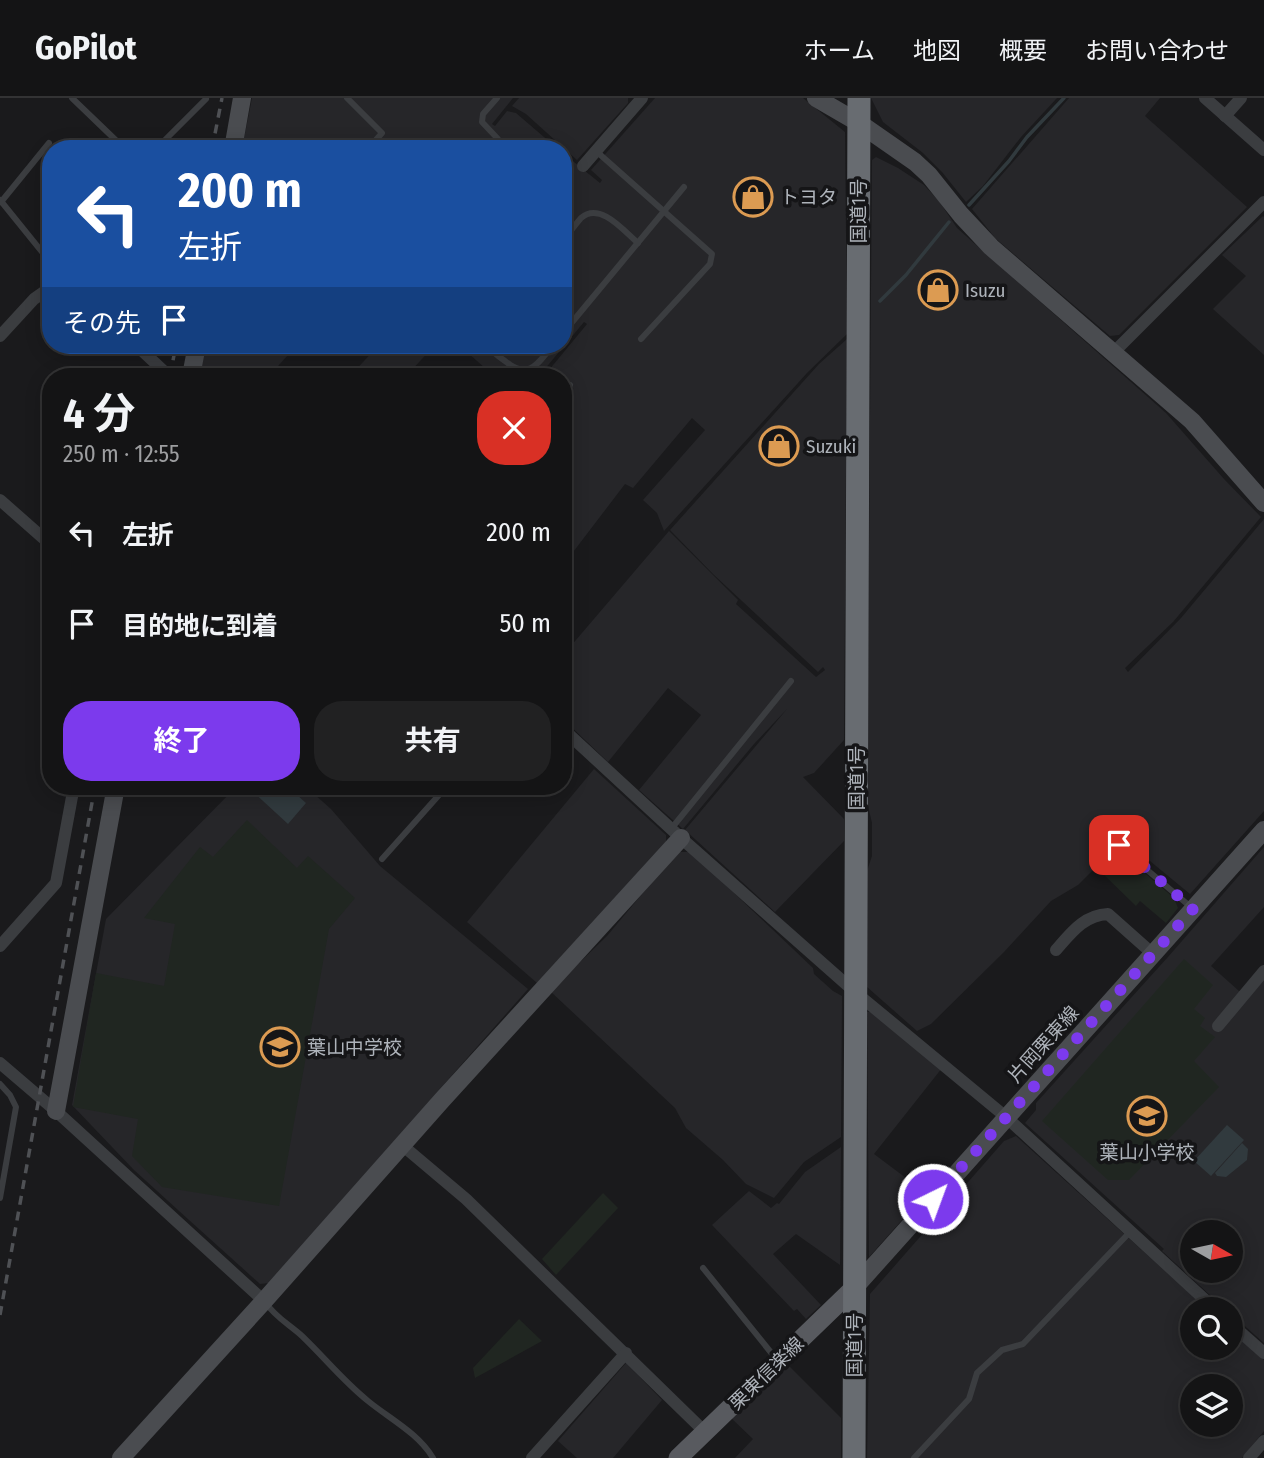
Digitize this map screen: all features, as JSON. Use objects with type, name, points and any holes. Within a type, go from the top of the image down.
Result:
[{"type":"highway","name":"国道1号","points":[[854,1458],[859,98]]},
{"type":"main road","name":"栗東信楽線","points":[[678,1458],[855,1287]]},
{"type":"street","points":[[235,140],[242,98]]},
{"type":"street","points":[[583,166],[642,98]]},
{"type":"street","points":[[816,98],[859,122],[922,168],[990,247],[1192,421],[1264,503]]},
{"type":"street","points":[[1205,98],[1264,150]]},
{"type":"street","points":[[1225,116],[1241,98]]},
{"type":"street","points":[[1114,352],[1264,202]]},
{"type":"street","points":[[0,337],[42,293]]},
{"type":"street","points":[[143,354],[155,368]]},
{"type":"street","points":[[0,500],[42,537]]},
{"type":"street","points":[[572,737],[676,834],[855,992],[1006,1118],[1202,1297]]},
{"type":"street","points":[[0,946],[56,883],[72,795]]},
{"type":"street","points":[[57,1111],[114,795]]},
{"type":"street","name":"片岡栗東線","points":[[855,1287],[1264,830]]},
{"type":"street","points":[[121,1458],[264,1301],[676,834]]},
{"type":"street","points":[[1056,950],[1076,928],[1093,915],[1108,914],[1153,954]]},
{"type":"street","points":[[1218,1026],[1264,971]]},
{"type":"street","points":[[0,1063],[57,1111],[264,1301]]},
{"type":"street","points":[[402,1145],[466,1199],[705,1432]]},
{"type":"street","points":[[1243,1334],[1264,1353]]},
{"type":"street","points":[[531,1458],[626,1353]]},
{"type":"street","points":[[1249,1458],[1264,1441]]},
{"type":"lane","points":[[72,98],[116,140]]},
{"type":"lane","points":[[347,98],[382,133],[376,140]]},
{"type":"lane","points":[[497,98],[483,114],[482,122],[497,140]]},
{"type":"lane","points":[[165,140],[206,99]]},
{"type":"lane","points":[[42,151],[1,201],[42,252]]},
{"type":"lane","points":[[596,151],[709,250],[713,257],[710,264],[641,339]]},
{"type":"lane","points":[[572,322],[684,187]]},
{"type":"lane","points":[[572,230],[583,217],[599,213],[607,216],[638,243]]},
{"type":"lane","points":[[495,354],[512,368]]},
{"type":"lane","points":[[531,368],[546,354]]},
{"type":"lane","points":[[676,834],[791,681]]},
{"type":"lane","points":[[382,859],[439,795]]},
{"type":"lane","points":[[1119,845],[1193,909]]},
{"type":"lane","points":[[0,1084],[16,1107],[0,1198]]},
{"type":"lane","points":[[914,1458],[969,1399],[977,1373],[1002,1350],[1023,1344],[1130,1232]]},
{"type":"lane","points":[[703,1268],[778,1361]]},
{"type":"lane","points":[[264,1301],[270,1310],[303,1337],[328,1365],[367,1401],[425,1444],[433,1458]]},
{"type":"shaded area","points":[[252,98],[513,98],[492,124],[495,126],[507,111],[516,113],[548,140],[479,140],[244,140]]},
{"type":"shaded area","points":[[519,98],[628,98],[628,103],[577,160],[572,155],[572,140],[555,140],[526,114],[512,106]]},
{"type":"shaded area","points":[[655,98],[803,98],[845,132],[847,334],[807,373],[664,531],[657,513],[643,500],[705,430],[692,418],[633,488],[625,484],[572,554],[572,368],[551,368],[562,354],[572,354],[572,342],[587,324],[584,322],[572,336],[572,160],[600,183],[602,180],[591,170]]},
{"type":"shaded area","points":[[871,98],[1057,98],[1021,137],[983,186],[966,202],[923,153],[883,122]]},
{"type":"shaded area","points":[[1069,98],[1160,98],[1145,116],[1247,207],[1119,335],[1110,336],[995,238],[972,209]]},
{"type":"shaded area","points":[[876,157],[924,185],[939,201],[957,228],[1166,413],[1261,517],[1173,622],[1125,668],[1128,672],[1181,618],[1264,519],[1264,811],[1190,894],[1122,838],[1078,885],[1051,901],[931,1024],[917,1031],[867,987],[867,871],[872,856],[872,823],[867,802],[872,160]]},
{"type":"shaded area","points":[[1263,216],[1264,355],[1213,309],[1246,276],[1222,255]]},
{"type":"shaded area","points":[[847,339],[844,740],[814,773],[803,777],[844,819],[844,841],[775,912],[685,830],[787,709],[683,829],[639,790],[701,715],[668,688],[608,762],[572,728],[572,645],[669,531],[738,600],[736,604],[816,677],[825,670],[823,667],[818,672],[670,530],[819,364]]},
{"type":"shaded area","points":[[204,354],[289,354],[276,368],[201,368]]},
{"type":"shaded area","points":[[371,354],[427,354],[413,368],[357,368]]},
{"type":"shaded area","points":[[469,354],[557,354],[546,368],[485,368]]},
{"type":"shaded area","points":[[594,769],[666,835],[666,842],[537,983],[467,922]]},
{"type":"shaded area","name":"葉山中学校","points":[[228,795],[315,795],[331,809],[380,866],[528,989],[269,1283],[260,1284],[134,1170],[72,1105],[106,919]]},
{"type":"shaded area","points":[[256,795],[297,795],[306,803],[288,824]]},
{"type":"shaded area","points":[[247,820],[297,868],[308,856],[355,898],[329,929],[279,1206],[162,1187],[132,1156],[138,1119],[73,1107],[96,973],[164,986],[175,924],[144,918],[200,847],[213,857]]},
{"type":"shaded area","name":"葉山小学校","points":[[1264,847],[1264,907],[1211,966],[1239,991],[1264,979],[1264,1343],[1243,1324],[1243,1297],[1212,1297],[1197,1283],[1243,1283],[1243,1220],[1180,1220],[1180,1268],[1162,1251],[1164,1249],[1025,1123],[1036,1110],[1036,1103]]},
{"type":"shaded area","points":[[677,852],[691,852],[813,968],[814,974],[842,996],[841,1137],[804,1162],[774,1198],[746,1184],[686,1128],[675,1108],[550,991],[607,936]]},
{"type":"shaded area","points":[[1111,858],[1127,858],[1174,898],[1178,908],[1166,923],[1140,901],[1136,906],[1099,870]]},
{"type":"shaded area","points":[[1184,959],[1213,985],[1194,1009],[1205,1018],[1200,1026],[1215,1037],[1194,1061],[1219,1087],[1129,1180],[1108,1180],[1042,1121]]},
{"type":"shaded area","points":[[867,1012],[871,1012],[942,1068],[874,1154],[926,1193],[869,1257]]},
{"type":"shaded area","points":[[1227,1125],[1244,1140],[1211,1176],[1194,1161]]},
{"type":"shaded area","points":[[1016,1136],[1194,1297],[1180,1297],[1180,1360],[1243,1360],[1243,1341],[1264,1360],[1264,1431],[1242,1458],[867,1458],[870,1294],[1004,1141]]},
{"type":"shaded area","points":[[1242,1143],[1248,1149],[1247,1160],[1226,1177],[1217,1176],[1215,1173]]},
{"type":"shaded area","points":[[841,1147],[840,1265],[796,1234],[773,1254],[821,1305],[806,1319],[797,1309],[794,1311],[712,1225],[749,1191],[771,1208],[779,1204],[805,1172]]},
{"type":"shaded area","points":[[603,1193],[618,1208],[556,1275],[542,1259]]},
{"type":"shaded area","points":[[519,1319],[542,1341],[475,1378],[473,1368]]},
{"type":"shaded area","points":[[626,1363],[662,1400],[613,1458],[577,1458],[558,1441]]},
{"type":"shaded area","points":[[788,1365],[841,1418],[841,1458],[735,1458],[753,1439],[730,1417]]},
{"type":"waterway","points":[[969,205],[1064,98]]},
{"type":"waterway","points":[[880,301],[906,275],[949,222]]},
{"type":"railway","points":[[214,140],[222,98]]},
{"type":"railway","points":[[172,368],[174,354]]},
{"type":"railway","points":[[0,1315],[93,795]]},
{"type":"place","name":"トヨタ","points":[[753,197]]},
{"type":"place","name":"Isuzu","points":[[938,290]]},
{"type":"place","name":"Suzuki","points":[[779,446]]},
{"type":"place","name":"葉山中学校","points":[[280,1047]]},
{"type":"place","name":"葉山小学校","points":[[1147,1116]]},
{"type":"route","points":[[933,1199],[1193,909],[1119,845]]}]
